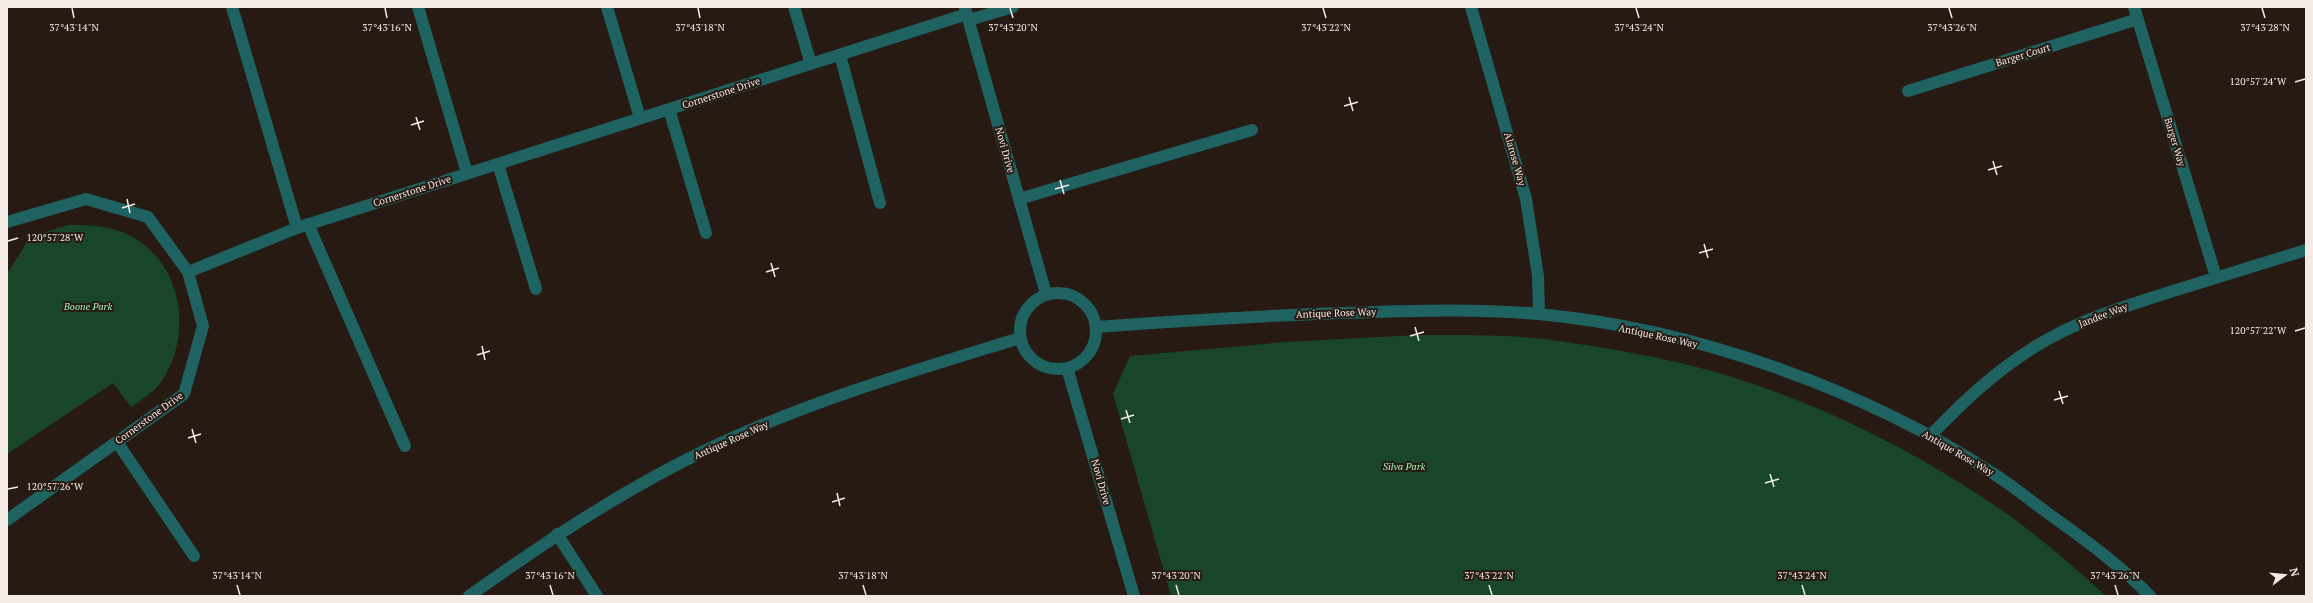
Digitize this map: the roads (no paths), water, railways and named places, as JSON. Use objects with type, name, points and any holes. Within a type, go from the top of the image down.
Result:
[{"type":"street","points":[[232,7],[303,226],[405,446]]},
{"type":"street","points":[[418,7],[468,173]]},
{"type":"street","points":[[607,7],[640,118]]},
{"type":"street","points":[[794,7],[811,64]]},
{"type":"street","name":"Cornerstone Drive","points":[[7,520],[184,394],[203,326],[188,272],[303,226],[468,173],[967,14],[1013,7]]},
{"type":"street","name":"Alarose Way","points":[[1470,7],[1526,199],[1538,276],[1539,314]]},
{"type":"street","name":"Barger Way","points":[[2134,7],[2216,277]]},
{"type":"street","name":"Novi Drive","points":[[967,14],[1046,294]]},
{"type":"street","name":"Barger Court","points":[[1908,90],[2138,19]]},
{"type":"street","points":[[840,55],[880,203]]},
{"type":"street","points":[[669,109],[706,233]]},
{"type":"street","points":[[1019,199],[1252,130]]},
{"type":"street","points":[[498,164],[536,289]]},
{"type":"street","points":[[7,222],[86,199],[148,217],[188,272]]},
{"type":"street","name":"Jandee Way","points":[[1930,436],[1970,394],[2033,348],[2102,313],[2306,250]]},
{"type":"street","points":[[1060,292],[1073,295],[1084,303],[1092,314],[1096,327],[1094,341],[1089,353],[1079,362],[1067,368],[1055,369],[1043,366],[1028,354],[1020,338],[1020,324],[1024,311],[1033,300],[1046,294],[1060,292]]},
{"type":"street","name":"Antique Rose Way","points":[[1096,327],[1221,318],[1448,309],[1539,314],[1587,321],[1676,338],[1763,363],[1848,396],[1930,436],[1994,474],[2068,528],[2150,596]]},
{"type":"street","name":"Antique Rose Way","points":[[469,596],[557,534],[622,495],[704,451],[790,413],[878,382],[1020,338]]},
{"type":"street","name":"Novi Drive","points":[[1067,368],[1134,596]]},
{"type":"street","points":[[117,442],[194,556]]},
{"type":"street","points":[[557,534],[597,596]]},
{"type":"park label","name":"Boone Park","points":[[88,306]]},
{"type":"park label","name":"Silva Park","points":[[1404,466]]}]
